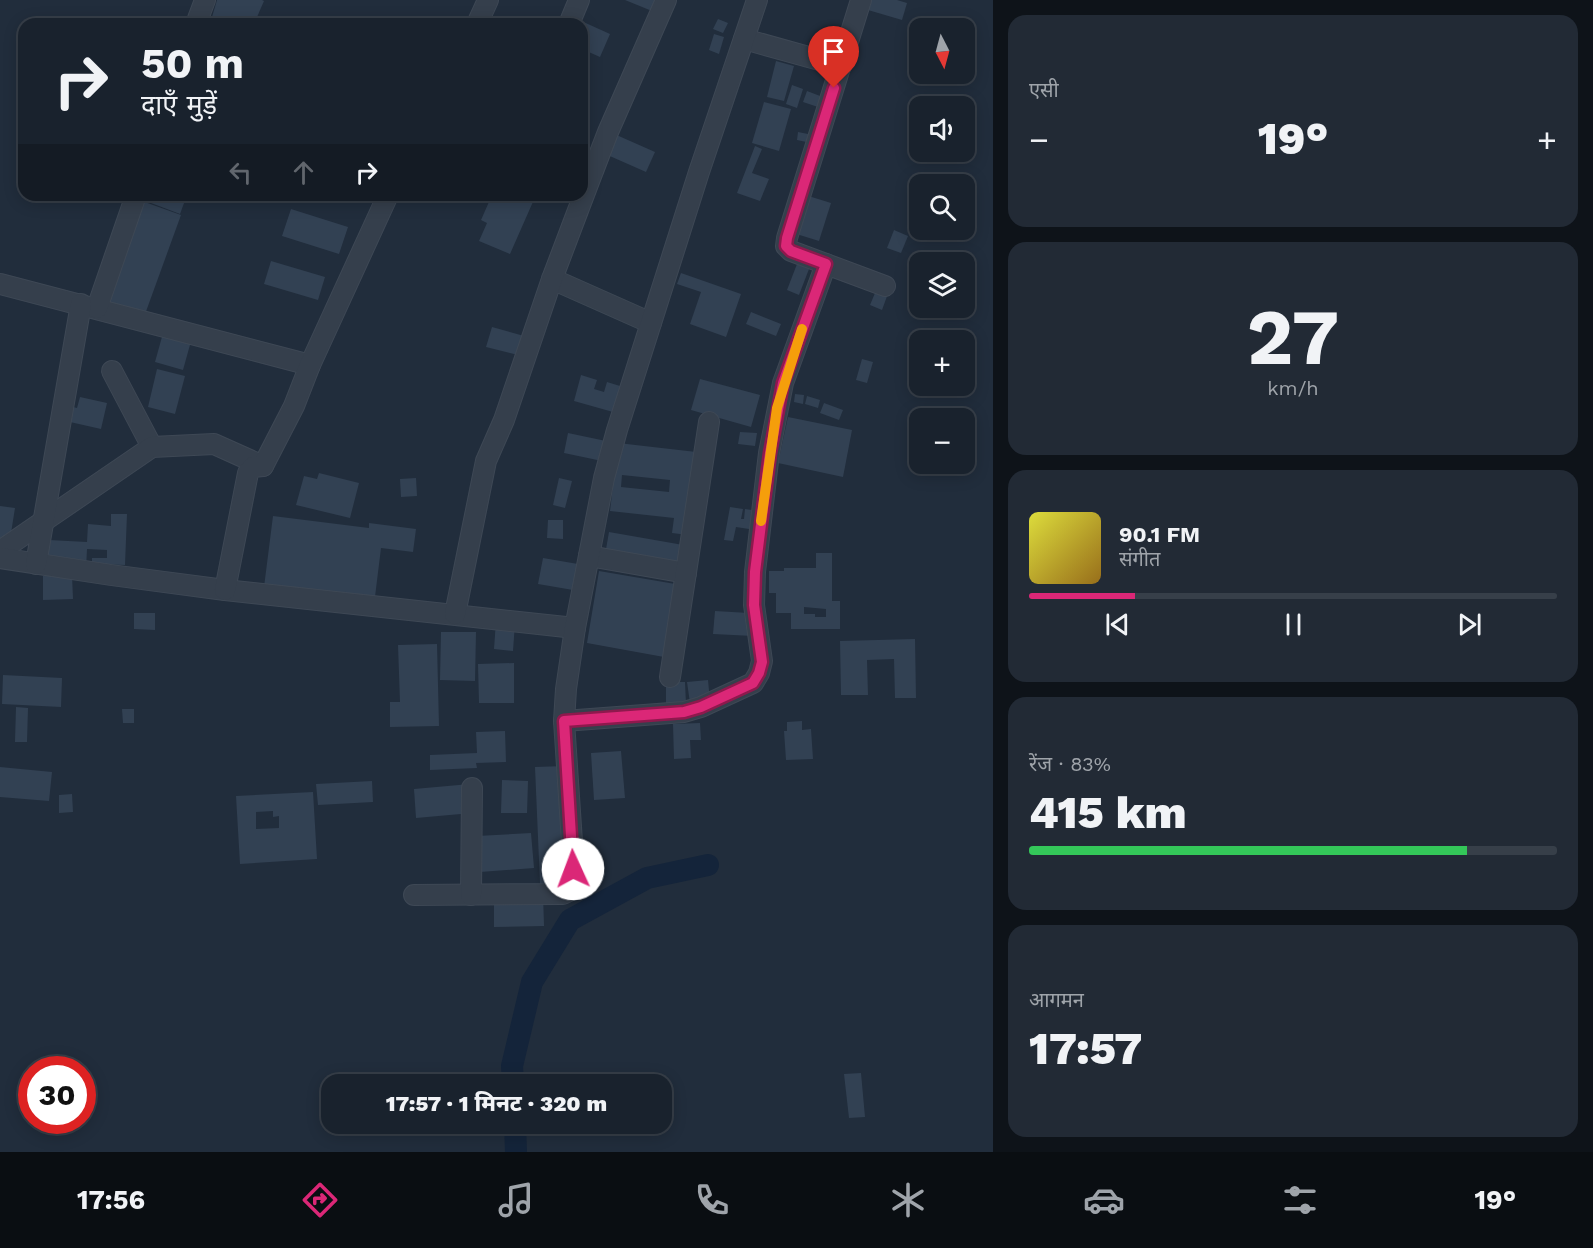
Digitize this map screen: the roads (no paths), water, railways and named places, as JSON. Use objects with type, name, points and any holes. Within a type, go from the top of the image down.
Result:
[{"type":"street","points":[[198,18],[205,0]]},
{"type":"street","points":[[480,18],[489,0]]},
{"type":"street","points":[[572,18],[579,0]]},
{"type":"street","points":[[588,184],[608,132],[666,0]]},
{"type":"street","points":[[414,896],[563,894],[571,890],[573,857],[564,721],[566,689],[575,628],[604,478],[617,430],[699,172],[758,0]]},
{"type":"street","points":[[861,0],[786,246],[791,251],[885,286]]},
{"type":"street","points":[[744,39],[841,66]]},
{"type":"street","points":[[36,564],[89,306],[133,201]]},
{"type":"street","points":[[262,466],[294,406],[310,365],[385,201]]},
{"type":"street","points":[[455,614],[486,462],[504,420],[552,279],[582,201]]},
{"type":"street","points":[[564,721],[684,712],[701,707],[753,683],[759,673],[762,662],[754,605],[755,572],[771,442],[783,383],[826,264]]},
{"type":"street","points":[[552,279],[651,323]]},
{"type":"street","points":[[0,284],[310,365]]},
{"type":"street","points":[[112,371],[152,447]]},
{"type":"street","points":[[670,677],[710,422]]},
{"type":"street","points":[[0,551],[152,447],[214,444],[262,466]]},
{"type":"street","points":[[225,590],[248,472],[253,467],[262,466]]},
{"type":"street","points":[[589,556],[686,573]]},
{"type":"street","points":[[0,558],[225,590],[575,628]]},
{"type":"street","points":[[471,895],[472,788]]},
{"type":"waterway","points":[[512,1074],[512,1066],[532,982],[570,920],[647,878],[708,865]]},
{"type":"waterway","points":[[515,1134],[516,1152]]}]
